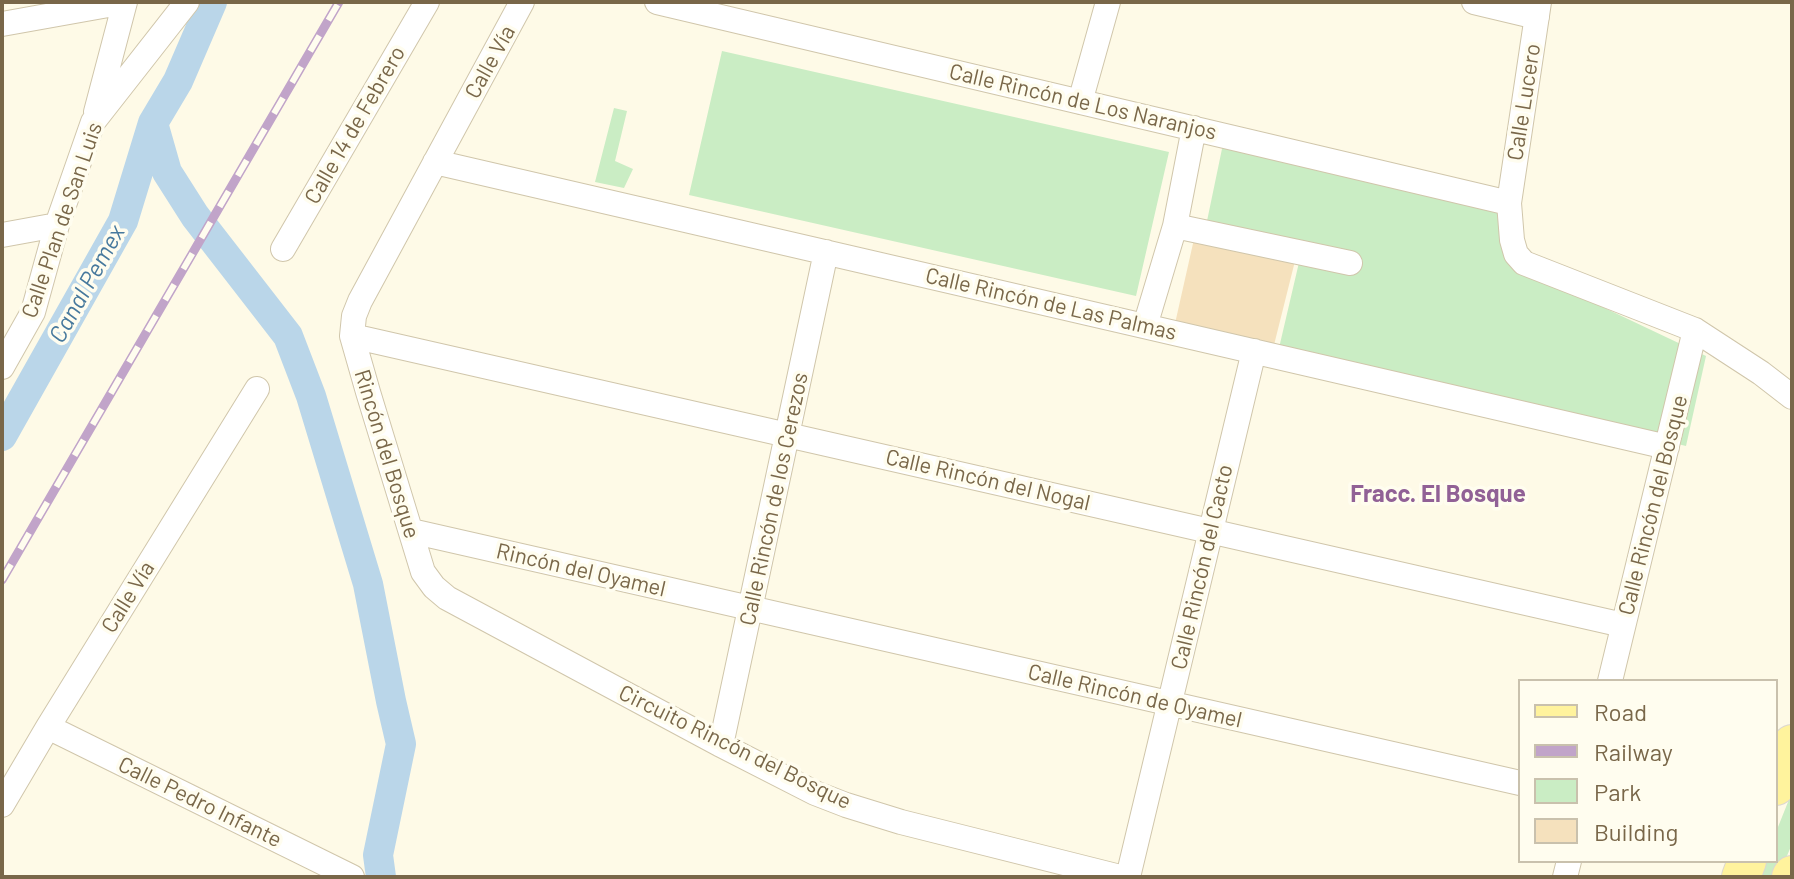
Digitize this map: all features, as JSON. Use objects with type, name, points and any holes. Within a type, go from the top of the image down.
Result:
[{"type":"main road","points":[[1778,781],[1792,744]]},
{"type":"street","points":[[2,24],[125,2],[93,122]]},
{"type":"street","name":"Calle Plan de San Luis","points":[[2,367],[33,312],[57,225],[93,122],[187,2]]},
{"type":"street","name":"Calle 14 de Febrero","points":[[283,249],[427,2]]},
{"type":"street","name":"Calle Vía","points":[[352,336],[354,316],[360,301],[522,2]]},
{"type":"street","name":"Calle Rincón de Los Naranjos","points":[[657,2],[1509,203]]},
{"type":"street","points":[[1080,102],[1108,2]]},
{"type":"street","points":[[1474,2],[1538,9]]},
{"type":"street","name":"Calle Lucero","points":[[1538,9],[1509,203],[1516,254],[1524,263],[1695,330],[1792,397]]},
{"type":"street","points":[[1145,326],[1175,226],[1194,128]]},
{"type":"street","name":"Calle Rincón de Las Palmas","points":[[435,162],[1667,447]]},
{"type":"street","points":[[2,235],[57,225]]},
{"type":"street","points":[[1175,226],[1350,263]]},
{"type":"street","name":"Calle Rincón de los Cerezos","points":[[721,745],[826,252]]},
{"type":"street","name":"Calle Rincón del Bosque","points":[[1610,679],[1695,330]]},
{"type":"street","name":"Calle Rincón del Nogal","points":[[352,336],[1623,625]]},
{"type":"street","name":"Rincón del Bosque","points":[[352,336],[423,572]]},
{"type":"street","name":"Calle Rincón del Cacto","points":[[1128,877],[1254,351]]},
{"type":"street","points":[[1761,373],[1792,372]]},
{"type":"street","name":"Calle Vía","points":[[2,805],[257,389]]},
{"type":"street","name":"Rincón del Oyamel","points":[[411,531],[750,608]]},
{"type":"street","name":"Circuito Rincón del Bosque","points":[[423,572],[447,598],[815,793],[901,822],[1120,877]]},
{"type":"street","name":"Calle Rincón de Oyamel","points":[[750,608],[1518,783]]},
{"type":"street","name":"Calle Pedro Infante","points":[[48,727],[352,877]]},
{"type":"green space","points":[[722,51],[1169,152],[1136,296],[689,195]]},
{"type":"green space","points":[[614,108],[627,111],[615,161],[633,169],[624,188],[595,182]]},
{"type":"green space","points":[[1223,144],[1516,214],[1535,275],[1706,356],[1686,446],[1279,348],[1304,241],[1207,221]]},
{"type":"green space","points":[[1792,792],[1792,844],[1778,877],[1758,877],[1763,863],[1778,863],[1778,827]]},
{"type":"building","points":[[1194,239],[1295,261],[1273,349],[1174,328]]},
{"type":"waterway","points":[[212,2],[178,81],[153,123],[167,172],[195,216],[288,336],[311,396],[368,584],[401,744],[378,855],[381,877]]},
{"type":"waterway","name":"Canal Pemex","points":[[2,436],[123,221],[153,123]]},
{"type":"railway","points":[[2,580],[339,2]]},
{"type":"district","name":"Fracc. El Bosque","points":[[1438,494]]}]
